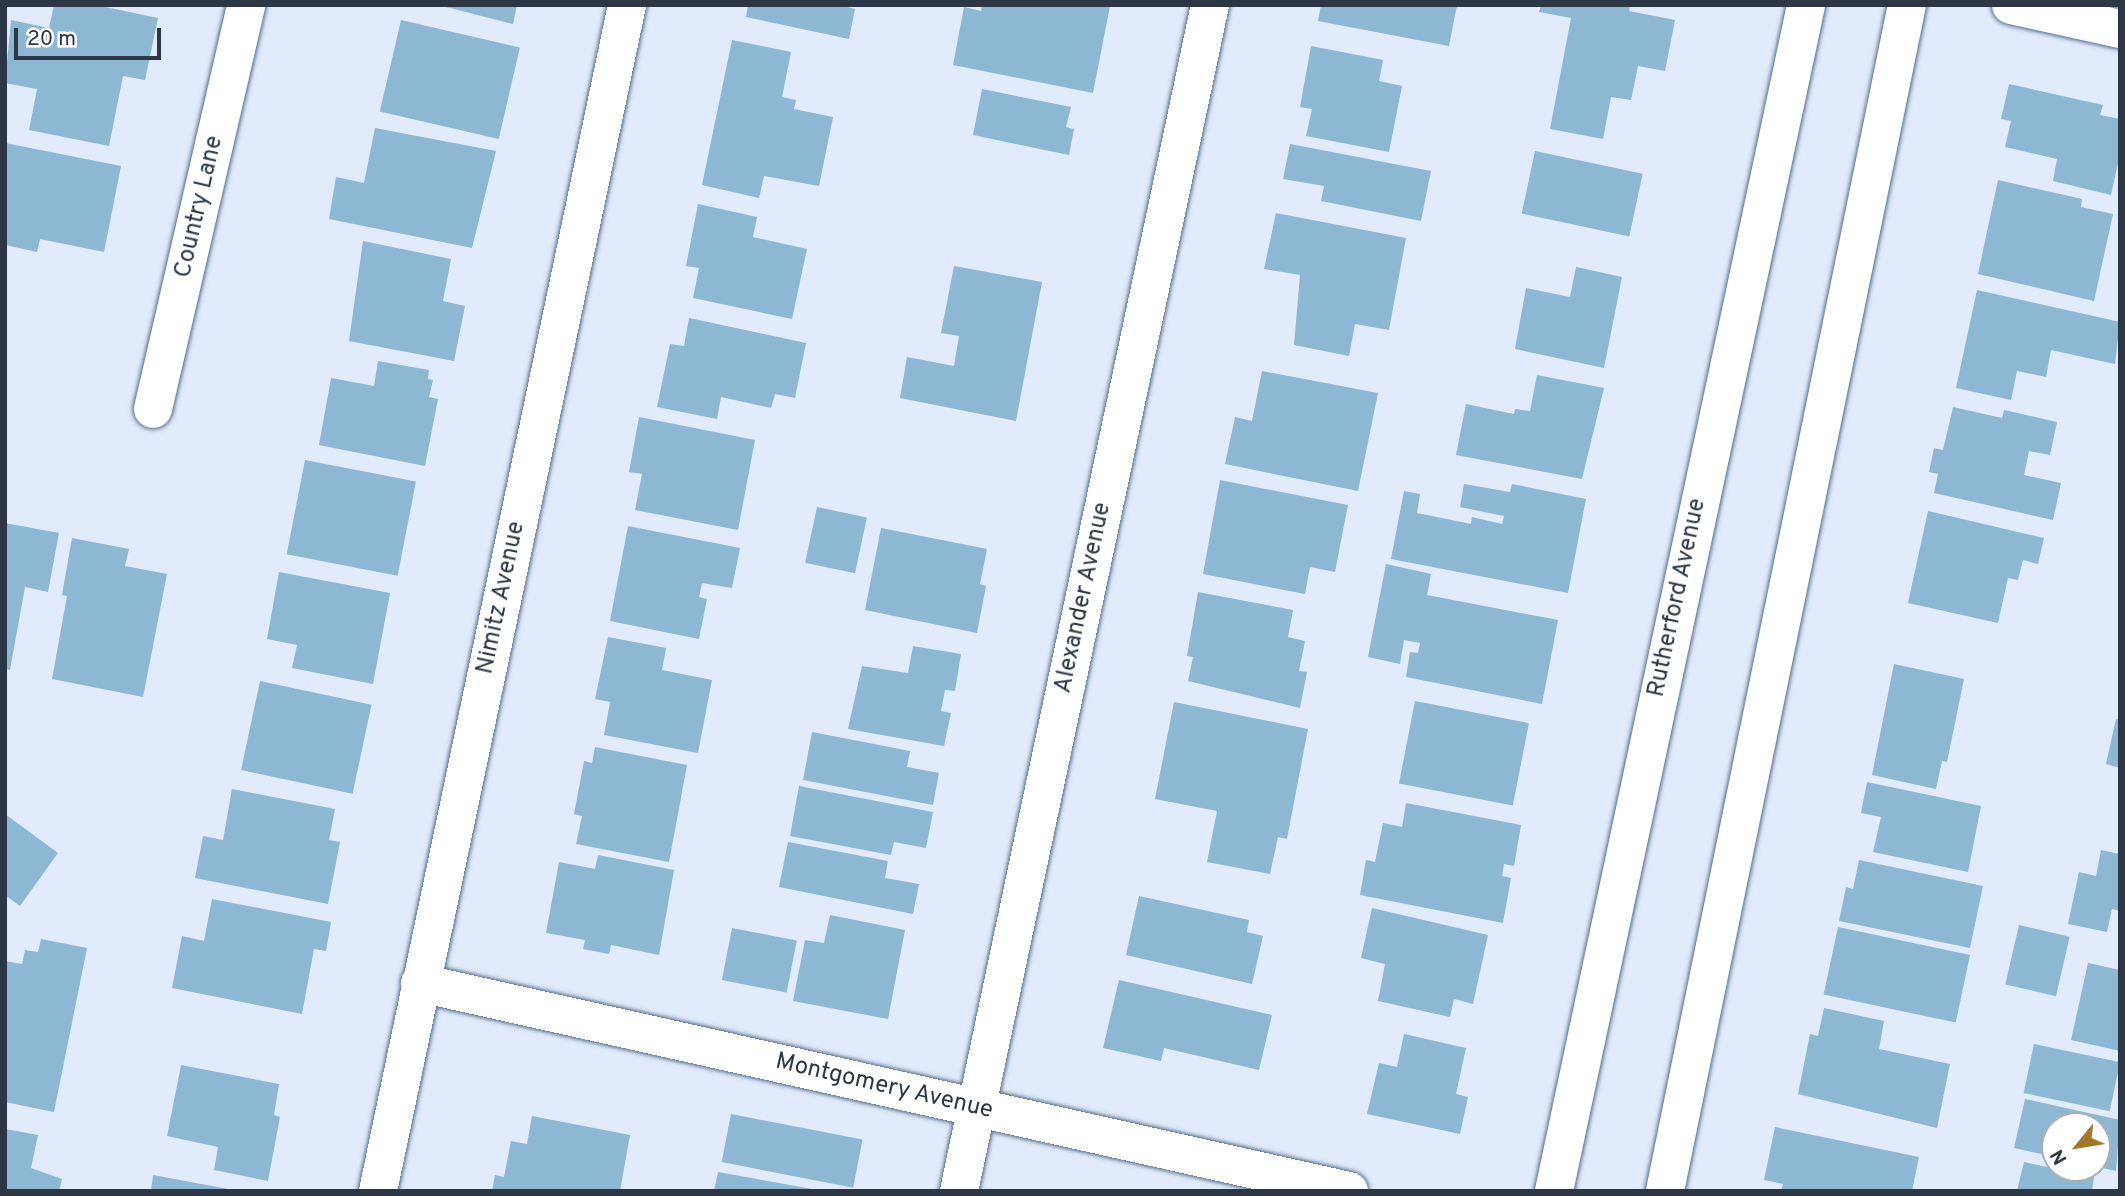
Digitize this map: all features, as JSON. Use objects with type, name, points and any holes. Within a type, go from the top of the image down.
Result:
[{"type":"street","name":"Country Lane","points":[[153,408],[246,5]]},
{"type":"street","name":"Nimitz Avenue","points":[[378,1191],[627,5]]},
{"type":"street","name":"Alexander Avenue","points":[[958,1191],[1210,5]]},
{"type":"street","name":"Rutherford Avenue","points":[[1554,1191],[1806,5]]},
{"type":"street","points":[[1665,1191],[1907,5]]},
{"type":"street","points":[[2011,5],[2120,29]]},
{"type":"street","name":"Montgomery Avenue","points":[[420,983],[1349,1191]]},
{"type":"building","points":[[54,5],[96,5],[158,18],[145,80],[123,76],[109,146],[29,130],[37,89],[5,83],[11,20],[49,28]]},
{"type":"building","points":[[438,5],[517,5],[513,24]]},
{"type":"building","points":[[748,5],[839,5],[855,9],[849,39],[746,17]]},
{"type":"building","points":[[982,5],[1110,6],[1093,93],[953,65],[964,7],[981,11]]},
{"type":"building","points":[[1321,5],[1457,5],[1449,46],[1318,21]]},
{"type":"building","points":[[1541,5],[1630,5],[1629,11],[1675,20],[1665,71],[1638,66],[1631,100],[1611,97],[1603,139],[1550,129],[1571,18],[1539,12]]},
{"type":"building","points":[[401,20],[520,47],[499,139],[380,112]]},
{"type":"building","points":[[732,40],[791,52],[782,97],[796,100],[794,109],[833,117],[819,186],[764,176],[759,198],[702,185]]},
{"type":"building","points":[[1311,46],[1383,60],[1379,81],[1402,86],[1389,152],[1306,136],[1312,109],[1300,107]]},
{"type":"building","points":[[2009,84],[2103,105],[2100,115],[2120,119],[2120,154],[2111,195],[2053,181],[2057,159],[2005,147],[2011,121],[2001,119]]},
{"type":"building","points":[[982,89],[1071,107],[1066,127],[1074,129],[1069,155],[973,135]]},
{"type":"building","points":[[375,128],[496,151],[472,248],[329,219],[336,177],[364,183]]},
{"type":"building","points":[[5,143],[121,166],[104,252],[40,239],[37,252],[5,245]]},
{"type":"building","points":[[1290,144],[1431,171],[1421,221],[1321,201],[1324,186],[1283,179]]},
{"type":"building","points":[[1535,151],[1643,174],[1629,236],[1522,214]]},
{"type":"building","points":[[1998,180],[2082,199],[2081,207],[2113,214],[2094,301],[1978,274]]},
{"type":"building","points":[[698,204],[757,217],[753,237],[807,249],[792,319],[693,298],[699,268],[686,266]]},
{"type":"building","points":[[1276,213],[1406,238],[1389,330],[1355,324],[1349,356],[1294,345],[1300,275],[1264,269]]},
{"type":"building","points":[[363,241],[451,259],[443,301],[465,306],[454,361],[349,341]]},
{"type":"building","points":[[954,266],[1042,282],[1016,421],[900,398],[907,357],[954,366],[959,336],[941,333]]},
{"type":"building","points":[[1576,267],[1622,277],[1604,368],[1515,349],[1526,288],[1570,297]]},
{"type":"building","points":[[1977,290],[2120,322],[2115,364],[2051,350],[2046,377],[2017,371],[2011,400],[1956,388]]},
{"type":"building","points":[[689,318],[806,343],[795,398],[775,394],[771,408],[721,397],[717,419],[657,407],[670,344],[684,346]]},
{"type":"building","points":[[378,361],[429,370],[428,379],[433,380],[429,397],[438,399],[425,466],[319,445],[331,378],[374,386]]},
{"type":"building","points":[[1262,371],[1378,393],[1358,491],[1225,464],[1235,417],[1252,421]]},
{"type":"building","points":[[1537,375],[1604,388],[1582,479],[1456,455],[1466,404],[1514,414],[1515,409],[1530,411]]},
{"type":"building","points":[[1953,407],[2002,418],[2004,410],[2057,422],[2050,455],[2029,451],[2024,475],[2061,483],[2053,520],[1934,493],[1938,474],[1929,472],[1934,448],[1943,450]]},
{"type":"building","points":[[639,417],[755,440],[738,530],[635,510],[642,474],[629,472]]},
{"type":"building","points":[[305,460],[416,482],[398,576],[287,554]]},
{"type":"building","points":[[1220,480],[1348,505],[1335,572],[1310,567],[1305,594],[1203,574]]},
{"type":"building","points":[[1464,484],[1510,492],[1512,484],[1586,499],[1568,593],[1391,559],[1404,491],[1420,494],[1417,513],[1471,524],[1472,517],[1502,524],[1504,516],[1460,507]]},
{"type":"building","points":[[817,507],[867,518],[855,573],[805,563]]},
{"type":"building","points":[[1928,511],[2044,538],[2038,564],[2023,560],[2018,580],[2008,578],[1998,623],[1908,603]]},
{"type":"building","points":[[5,523],[59,533],[48,592],[25,587],[10,670],[5,669]]},
{"type":"building","points":[[628,526],[740,548],[732,588],[702,583],[699,597],[707,599],[699,639],[610,621]]},
{"type":"building","points":[[881,528],[987,549],[980,584],[986,586],[977,633],[865,610]]},
{"type":"building","points":[[72,538],[129,549],[125,566],[167,574],[143,697],[52,679],[67,596],[62,595]]},
{"type":"building","points":[[1386,564],[1431,574],[1427,595],[1558,620],[1542,704],[1406,677],[1410,652],[1418,653],[1420,643],[1404,640],[1400,664],[1368,657]]},
{"type":"building","points":[[279,572],[390,593],[373,684],[292,668],[297,645],[267,639]]},
{"type":"building","points":[[1198,592],[1293,610],[1288,637],[1305,641],[1299,671],[1307,672],[1300,708],[1188,681],[1193,657],[1187,656]]},
{"type":"building","points":[[608,637],[666,648],[662,670],[712,680],[698,753],[604,735],[610,702],[595,699]]},
{"type":"building","points":[[913,646],[961,654],[955,691],[945,690],[941,711],[951,713],[944,746],[848,729],[862,666],[908,673]]},
{"type":"building","points":[[1894,664],[1964,679],[1947,762],[1942,761],[1936,789],[1872,775]]},
{"type":"building","points":[[260,681],[372,705],[353,794],[241,770]]},
{"type":"building","points":[[1415,701],[1529,723],[1513,806],[1399,783]]},
{"type":"building","points":[[1174,702],[1308,729],[1287,839],[1278,837],[1270,874],[1207,862],[1217,811],[1155,799]]},
{"type":"building","points":[[2116,719],[2120,720],[2120,768],[2106,764]]},
{"type":"building","points":[[812,732],[910,751],[907,767],[939,773],[933,805],[803,780]]},
{"type":"building","points":[[595,747],[687,765],[669,862],[576,844],[582,816],[574,814],[584,761],[592,763]]},
{"type":"building","points":[[1867,782],[1981,806],[1968,872],[1873,852],[1881,817],[1861,813]]},
{"type":"building","points":[[799,786],[933,812],[926,848],[894,842],[891,855],[790,836]]},
{"type":"building","points":[[232,789],[335,809],[329,840],[340,842],[328,904],[195,878],[203,836],[223,840]]},
{"type":"building","points":[[1406,803],[1521,825],[1514,866],[1504,864],[1502,876],[1511,878],[1503,923],[1360,895],[1366,860],[1375,862],[1383,823],[1402,827]]},
{"type":"building","points":[[5,814],[58,853],[20,906],[5,895]]},
{"type":"building","points":[[788,842],[888,861],[885,878],[919,884],[913,914],[779,887]]},
{"type":"building","points":[[2101,850],[2120,854],[2120,911],[2112,909],[2107,932],[2068,924],[2079,872],[2096,876]]},
{"type":"building","points":[[598,855],[674,870],[659,955],[611,945],[609,954],[583,949],[585,940],[546,933],[559,862],[595,869]]},
{"type":"building","points":[[1859,860],[1983,886],[1970,948],[1839,921],[1846,887],[1853,889]]},
{"type":"building","points":[[1139,896],[1249,920],[1247,932],[1263,936],[1252,984],[1126,955]]},
{"type":"building","points":[[212,899],[331,922],[326,951],[314,949],[302,1014],[172,988],[182,936],[204,941]]},
{"type":"building","points":[[1372,908],[1488,935],[1473,1004],[1454,999],[1450,1017],[1378,1001],[1385,964],[1361,958]]},
{"type":"building","points":[[830,915],[905,930],[888,1019],[793,1001],[805,940],[824,943]]},
{"type":"building","points":[[2019,925],[2070,937],[2056,996],[2005,984]]},
{"type":"building","points":[[1838,927],[1970,955],[1956,1023],[1824,994]]},
{"type":"building","points":[[732,928],[797,941],[787,993],[722,980]]},
{"type":"building","points":[[41,939],[87,948],[54,1112],[5,1102],[5,961],[22,964],[25,950],[38,952]]},
{"type":"building","points":[[2088,963],[2120,970],[2120,1051],[2071,1040]]},
{"type":"building","points":[[1119,980],[1272,1015],[1259,1070],[1164,1048],[1161,1061],[1103,1048]]},
{"type":"building","points":[[1824,1008],[1884,1021],[1879,1049],[1950,1064],[1937,1128],[1798,1094],[1810,1034],[1818,1036]]},
{"type":"building","points":[[1404,1034],[1466,1048],[1456,1094],[1468,1097],[1460,1134],[1367,1114],[1379,1063],[1397,1067]]},
{"type":"building","points":[[2034,1044],[2120,1062],[2110,1111],[2024,1093]]},
{"type":"building","points":[[181,1065],[279,1084],[274,1115],[280,1117],[268,1181],[214,1170],[218,1147],[167,1136]]},
{"type":"building","points":[[2025,1099],[2084,1112],[2041,1112],[2041,1154],[2014,1148]]},
{"type":"building","points":[[731,1114],[863,1140],[853,1188],[722,1162]]},
{"type":"building","points":[[532,1116],[630,1135],[620,1191],[492,1191],[495,1175],[504,1177],[511,1141],[527,1144]]},
{"type":"building","points":[[2111,1118],[2120,1120],[2116,1171],[2111,1170]]},
{"type":"building","points":[[1775,1127],[1919,1157],[1912,1191],[1781,1191],[1783,1184],[1764,1180]]},
{"type":"building","points":[[5,1129],[38,1135],[31,1168],[62,1179],[59,1191],[5,1191]]},
{"type":"building","points":[[2024,1162],[2041,1166],[2041,1182],[2093,1182],[2092,1191],[2017,1191]]},
{"type":"building","points":[[718,1172],[812,1189],[714,1191]]},
{"type":"building","points":[[153,1175],[228,1189],[228,1191],[151,1191]]}]
